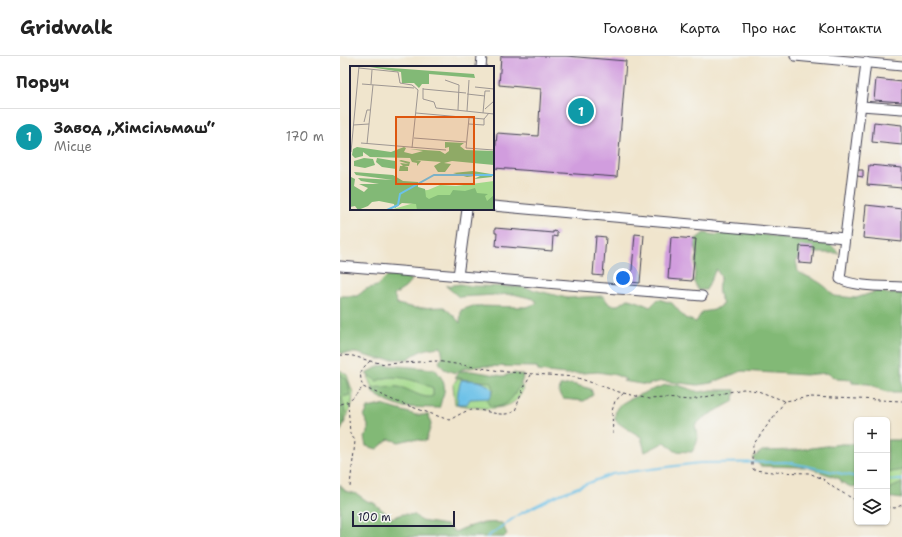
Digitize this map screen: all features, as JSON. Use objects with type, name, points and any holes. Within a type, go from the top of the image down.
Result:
[{"type":"lane","points":[[481,66],[482,56]]},
{"type":"lane","points":[[796,56],[902,66]]},
{"type":"lane","points":[[866,62],[840,279],[845,282],[902,287]]},
{"type":"lane","points":[[861,106],[902,109]]},
{"type":"lane","points":[[494,206],[845,238]]},
{"type":"lane","points":[[458,276],[467,210]]},
{"type":"lane","points":[[340,266],[702,296]]},
{"type":"path","points":[[340,355],[353,356],[386,364],[436,362],[485,369],[575,378],[649,399],[665,398],[691,400],[743,389],[758,390],[785,401],[811,397],[902,401]]},
{"type":"path","points":[[370,361],[363,368],[360,376],[364,387],[395,401],[449,420],[470,410],[487,411],[505,415],[516,411],[523,389],[531,374]]},
{"type":"path","points":[[340,404],[348,402],[354,398],[364,387]]},
{"type":"path","points":[[613,434],[612,411],[615,401],[624,393]]},
{"type":"path","points":[[785,401],[753,445],[752,467],[754,470],[809,473],[823,479],[834,488],[854,499]]},
{"type":"path","points":[[348,402],[350,434],[355,440],[354,455],[351,466],[350,488]]},
{"type":"path","points":[[890,507],[894,508],[902,505]]},
{"type":"green space","points":[[704,233],[716,235],[729,233],[753,233],[831,245],[839,253],[804,253],[796,260],[798,272],[822,284],[834,296],[856,298],[878,291],[889,294],[902,293],[902,392],[887,392],[869,384],[852,383],[852,380],[837,379],[827,373],[805,375],[742,371],[711,383],[698,385],[662,381],[647,385],[623,381],[627,380],[616,375],[598,372],[566,374],[538,371],[537,367],[481,366],[463,369],[455,373],[444,369],[439,362],[443,356],[441,347],[424,350],[416,353],[408,359],[378,359],[356,353],[340,353],[340,296],[357,296],[366,289],[377,286],[387,276],[398,274],[412,280],[405,288],[394,295],[397,304],[415,308],[444,307],[460,323],[461,310],[473,306],[527,307],[537,303],[534,299],[513,294],[459,297],[446,286],[460,284],[471,286],[522,287],[567,298],[603,296],[610,305],[618,305],[628,299],[650,307],[658,299],[672,303],[685,318],[696,322],[702,312],[714,310],[723,304],[719,291],[721,277],[716,269],[706,290],[698,290],[694,282],[697,253],[694,239]]},
{"type":"green space","points":[[386,365],[435,369],[442,378],[444,385],[444,392],[439,408],[401,407],[388,402],[373,393],[372,388],[388,386],[403,388],[426,397],[433,396],[433,388],[405,378],[390,377],[377,381],[366,374],[379,366]]},
{"type":"green space","points":[[340,370],[347,375],[353,393],[352,404],[341,431]]},
{"type":"green space","points":[[460,371],[472,371],[503,376],[514,373],[523,375],[523,377],[515,394],[506,404],[502,406],[494,406],[489,405],[487,401],[493,390],[491,382],[467,380],[455,377]]},
{"type":"green space","points":[[340,373],[347,380],[350,395],[342,397],[345,413],[343,427],[340,429]]},
{"type":"green space","points":[[368,373],[433,377],[438,403],[378,392],[370,384]]},
{"type":"green space","points":[[458,377],[514,380],[521,384],[523,389],[518,398],[512,403],[503,407],[484,408],[455,404],[453,385]]},
{"type":"green space","points":[[572,384],[591,389],[593,395],[584,401],[563,399],[559,394],[560,386]]},
{"type":"green space","points":[[666,385],[678,385],[699,392],[712,390],[735,390],[734,401],[703,418],[695,426],[698,440],[692,452],[675,451],[665,442],[645,452],[641,437],[615,420],[617,408],[625,401]]},
{"type":"green space","points":[[382,405],[416,415],[429,415],[431,425],[426,441],[411,439],[399,442],[389,439],[377,449],[366,446],[364,437],[368,433],[368,425],[364,417],[368,408]]},
{"type":"green space","points":[[890,440],[902,440],[902,470],[890,472]]},
{"type":"green space","points":[[841,444],[854,444],[854,486],[851,487],[841,482],[840,479],[807,467],[760,466],[753,458],[762,451],[797,450]]},
{"type":"green space","points":[[902,463],[902,488],[890,492],[890,489],[890,466]]},
{"type":"green space","points":[[902,483],[902,499],[890,497],[890,489]]},
{"type":"green space","points":[[340,484],[345,491],[357,494],[367,501],[374,503],[392,518],[403,514],[415,515],[421,521],[446,525],[455,532],[478,524],[502,523],[507,534],[504,537],[340,537]]},
{"type":"water","points":[[461,380],[482,382],[486,384],[493,390],[490,398],[470,399],[467,404],[457,404]]},
{"type":"building","points":[[501,56],[566,56],[626,61],[617,177],[494,168],[497,133],[538,136],[541,89],[499,85]]},
{"type":"building","points":[[876,79],[902,82],[902,102],[874,100]]},
{"type":"building","points":[[874,122],[902,125],[902,145],[872,142]]},
{"type":"building","points":[[869,165],[902,168],[902,188],[867,185]]},
{"type":"building","points":[[857,170],[863,170],[863,177],[857,176]]},
{"type":"building","points":[[866,205],[902,209],[902,242],[863,238]]},
{"type":"building","points":[[495,228],[553,233],[553,231],[557,232],[557,237],[553,236],[552,251],[496,246],[497,233],[495,233]]},
{"type":"building","points":[[635,234],[644,235],[640,283],[631,282]]},
{"type":"building","points":[[596,236],[606,237],[603,276],[593,275]]},
{"type":"building","points":[[671,237],[696,239],[692,281],[668,279]]},
{"type":"building","points":[[800,246],[814,247],[812,264],[799,263]]},
{"type":"waterway","points":[[487,537],[518,515],[555,496],[612,474],[699,463],[787,462],[854,476]]},
{"type":"waterway","points":[[890,480],[902,480]]},
{"type":"place","name":"Завод „Хімсільмаш“","points":[[581,111]]}]
